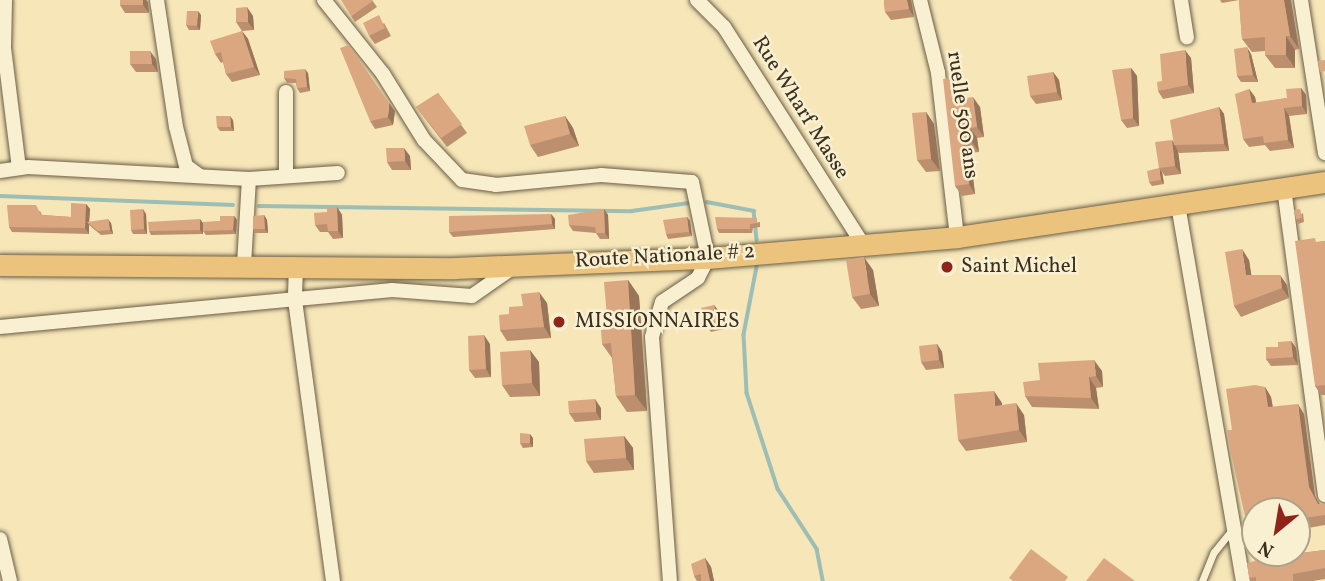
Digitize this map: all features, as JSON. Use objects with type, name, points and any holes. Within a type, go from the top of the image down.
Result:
[{"type":"main road","name":"Route Nationale # 2","points":[[0,265],[454,268],[708,258],[957,237],[1325,182]]},
{"type":"street","points":[[5,0],[4,48],[19,168]]},
{"type":"street","points":[[157,0],[176,127],[186,166],[201,177]]},
{"type":"street","points":[[324,0],[383,74],[425,140],[462,180],[496,185],[601,175],[692,182],[708,258],[698,278],[663,302],[652,337],[670,581]]},
{"type":"street","name":"Rue Wharf Masse","points":[[697,0],[724,27],[862,243]]},
{"type":"street","name":"ruelle 500 ans","points":[[920,0],[938,73],[957,237]]},
{"type":"street","points":[[1181,0],[1186,38]]},
{"type":"street","points":[[1301,0],[1325,153]]},
{"type":"street","points":[[286,92],[286,173]]},
{"type":"street","points":[[0,171],[19,168],[249,178],[286,173],[338,173]]},
{"type":"street","points":[[243,265],[249,178]]},
{"type":"street","points":[[1284,188],[1325,495]]},
{"type":"street","points":[[1178,205],[1206,388],[1243,581]]},
{"type":"street","points":[[2,331],[392,290],[471,296],[519,264]]},
{"type":"street","points":[[296,266],[295,300],[333,581]]},
{"type":"street","points":[[0,539],[10,581]]},
{"type":"lane","points":[[1202,581],[1214,552],[1234,527]]},
{"type":"building","points":[[120,0],[143,0],[143,5],[120,5]]},
{"type":"building","points":[[341,0],[372,0],[373,1],[351,16]]},
{"type":"building","points":[[884,0],[907,0],[909,9],[885,12]]},
{"type":"building","points":[[1239,0],[1284,0],[1290,36],[1286,36],[1286,55],[1265,55],[1265,37],[1242,39]]},
{"type":"building","points":[[247,7],[248,22],[236,22],[236,8]]},
{"type":"building","points":[[187,11],[198,11],[197,26],[186,25]]},
{"type":"building","points":[[379,15],[385,28],[369,36],[363,23]]},
{"type":"building","points":[[242,31],[254,67],[226,74],[221,52],[215,54],[210,41]]},
{"type":"building","points":[[349,45],[389,103],[388,117],[370,121],[340,48]]},
{"type":"building","points":[[1247,47],[1253,75],[1237,76],[1234,49]]},
{"type":"building","points":[[1185,50],[1188,85],[1158,91],[1157,82],[1162,81],[1160,54]]},
{"type":"building","points":[[130,51],[150,51],[152,64],[130,64]]},
{"type":"building","points":[[1325,60],[1325,71],[1320,72],[1318,61]]},
{"type":"building","points":[[1131,68],[1133,118],[1121,120],[1112,70]]},
{"type":"building","points":[[305,69],[307,87],[297,88],[296,79],[284,78],[284,71]]},
{"type":"building","points":[[1053,72],[1057,92],[1030,96],[1027,76]]},
{"type":"building","points":[[957,77],[960,99],[973,97],[977,127],[970,128],[972,142],[963,143],[969,184],[955,186],[943,79]]},
{"type":"building","points":[[1301,88],[1302,106],[1284,108],[1288,140],[1264,143],[1263,136],[1243,139],[1235,94],[1249,89],[1252,103],[1287,98],[1286,89]]},
{"type":"building","points":[[438,93],[462,124],[441,138],[416,107]]},
{"type":"building","points":[[1219,107],[1224,144],[1174,145],[1170,120]]},
{"type":"building","points":[[926,112],[931,159],[917,160],[912,113]]},
{"type":"building","points":[[216,116],[230,116],[231,127],[217,127]]},
{"type":"building","points":[[565,116],[570,134],[530,145],[524,126]]},
{"type":"building","points":[[1172,140],[1175,166],[1159,168],[1155,142]]},
{"type":"building","points":[[386,148],[404,148],[405,161],[387,162]]},
{"type":"building","points":[[1159,168],[1161,180],[1149,182],[1147,171]]},
{"type":"building","points":[[71,203],[86,204],[85,228],[9,227],[7,205],[36,205],[41,215],[71,217]]},
{"type":"building","points":[[337,207],[338,231],[328,231],[327,224],[315,225],[314,213],[327,212],[327,208]]},
{"type":"building","points":[[143,209],[144,229],[131,230],[130,210]]},
{"type":"building","points":[[604,209],[605,233],[596,233],[595,227],[569,225],[568,215]]},
{"type":"building","points":[[1300,209],[1302,218],[1296,219],[1294,210]]},
{"type":"building","points":[[551,214],[552,224],[449,232],[449,216]]},
{"type":"building","points":[[264,215],[265,229],[253,229],[253,216]]},
{"type":"building","points":[[220,216],[234,216],[233,230],[203,231],[203,222],[220,221]]},
{"type":"building","points":[[687,217],[689,232],[666,234],[663,220]]},
{"type":"building","points":[[715,217],[757,218],[757,223],[750,224],[750,229],[717,229]]},
{"type":"building","points":[[108,219],[110,230],[98,231],[87,222]]},
{"type":"building","points":[[200,219],[200,230],[149,231],[148,222]]},
{"type":"building","points":[[1315,238],[1316,242],[1325,241],[1325,385],[1315,386],[1295,241]]},
{"type":"building","points":[[1242,249],[1246,275],[1280,275],[1282,288],[1234,306],[1225,252]]},
{"type":"building","points":[[864,257],[870,294],[852,297],[846,260]]},
{"type":"building","points":[[628,280],[635,395],[616,396],[611,343],[602,344],[601,330],[608,329],[604,282]]},
{"type":"building","points":[[539,292],[544,327],[500,330],[499,315],[509,314],[509,307],[523,306],[521,294]]},
{"type":"building","points":[[714,305],[718,321],[705,324],[701,308]]},
{"type":"building","points":[[484,335],[486,369],[469,370],[468,336]]},
{"type":"building","points":[[1291,341],[1293,357],[1266,359],[1266,347],[1278,347],[1278,342]]},
{"type":"building","points":[[937,344],[939,360],[921,362],[919,346]]},
{"type":"building","points":[[530,350],[532,383],[502,385],[500,352]]},
{"type":"building","points":[[1094,360],[1096,376],[1089,377],[1091,398],[1025,396],[1023,382],[1040,380],[1038,363]]},
{"type":"building","points":[[1255,385],[1265,387],[1268,407],[1298,404],[1309,487],[1318,504],[1325,504],[1325,515],[1311,517],[1311,497],[1241,499],[1229,445],[1227,430],[1232,430],[1226,389]]},
{"type":"building","points":[[994,391],[995,406],[1016,403],[1019,430],[958,440],[954,394]]},
{"type":"building","points":[[595,399],[596,412],[569,413],[568,401]]},
{"type":"building","points":[[520,433],[530,434],[530,443],[520,443]]},
{"type":"building","points":[[624,436],[626,458],[586,461],[584,439]]},
{"type":"building","points":[[1031,549],[1068,577],[1065,581],[1013,581],[1009,578]]},
{"type":"building","points":[[1325,550],[1325,568],[1293,574],[1293,581],[1256,581],[1256,577],[1249,578],[1248,567],[1311,567],[1311,552]]},
{"type":"building","points":[[705,558],[710,581],[701,581],[701,574],[694,576],[691,564]]},
{"type":"building","points":[[1104,558],[1135,581],[1086,581]]},
{"type":"waterway","points":[[0,196],[233,205]]},
{"type":"waterway","points":[[707,202],[754,211],[757,240]]},
{"type":"waterway","points":[[259,206],[632,211],[690,203]]},
{"type":"waterway","points":[[758,262],[744,335],[747,393],[778,489],[817,549],[823,581]]},
{"type":"place","name":"Saint Michel","points":[[947,267]]},
{"type":"place","name":"MISSIONNAIRES","points":[[559,322]]}]
